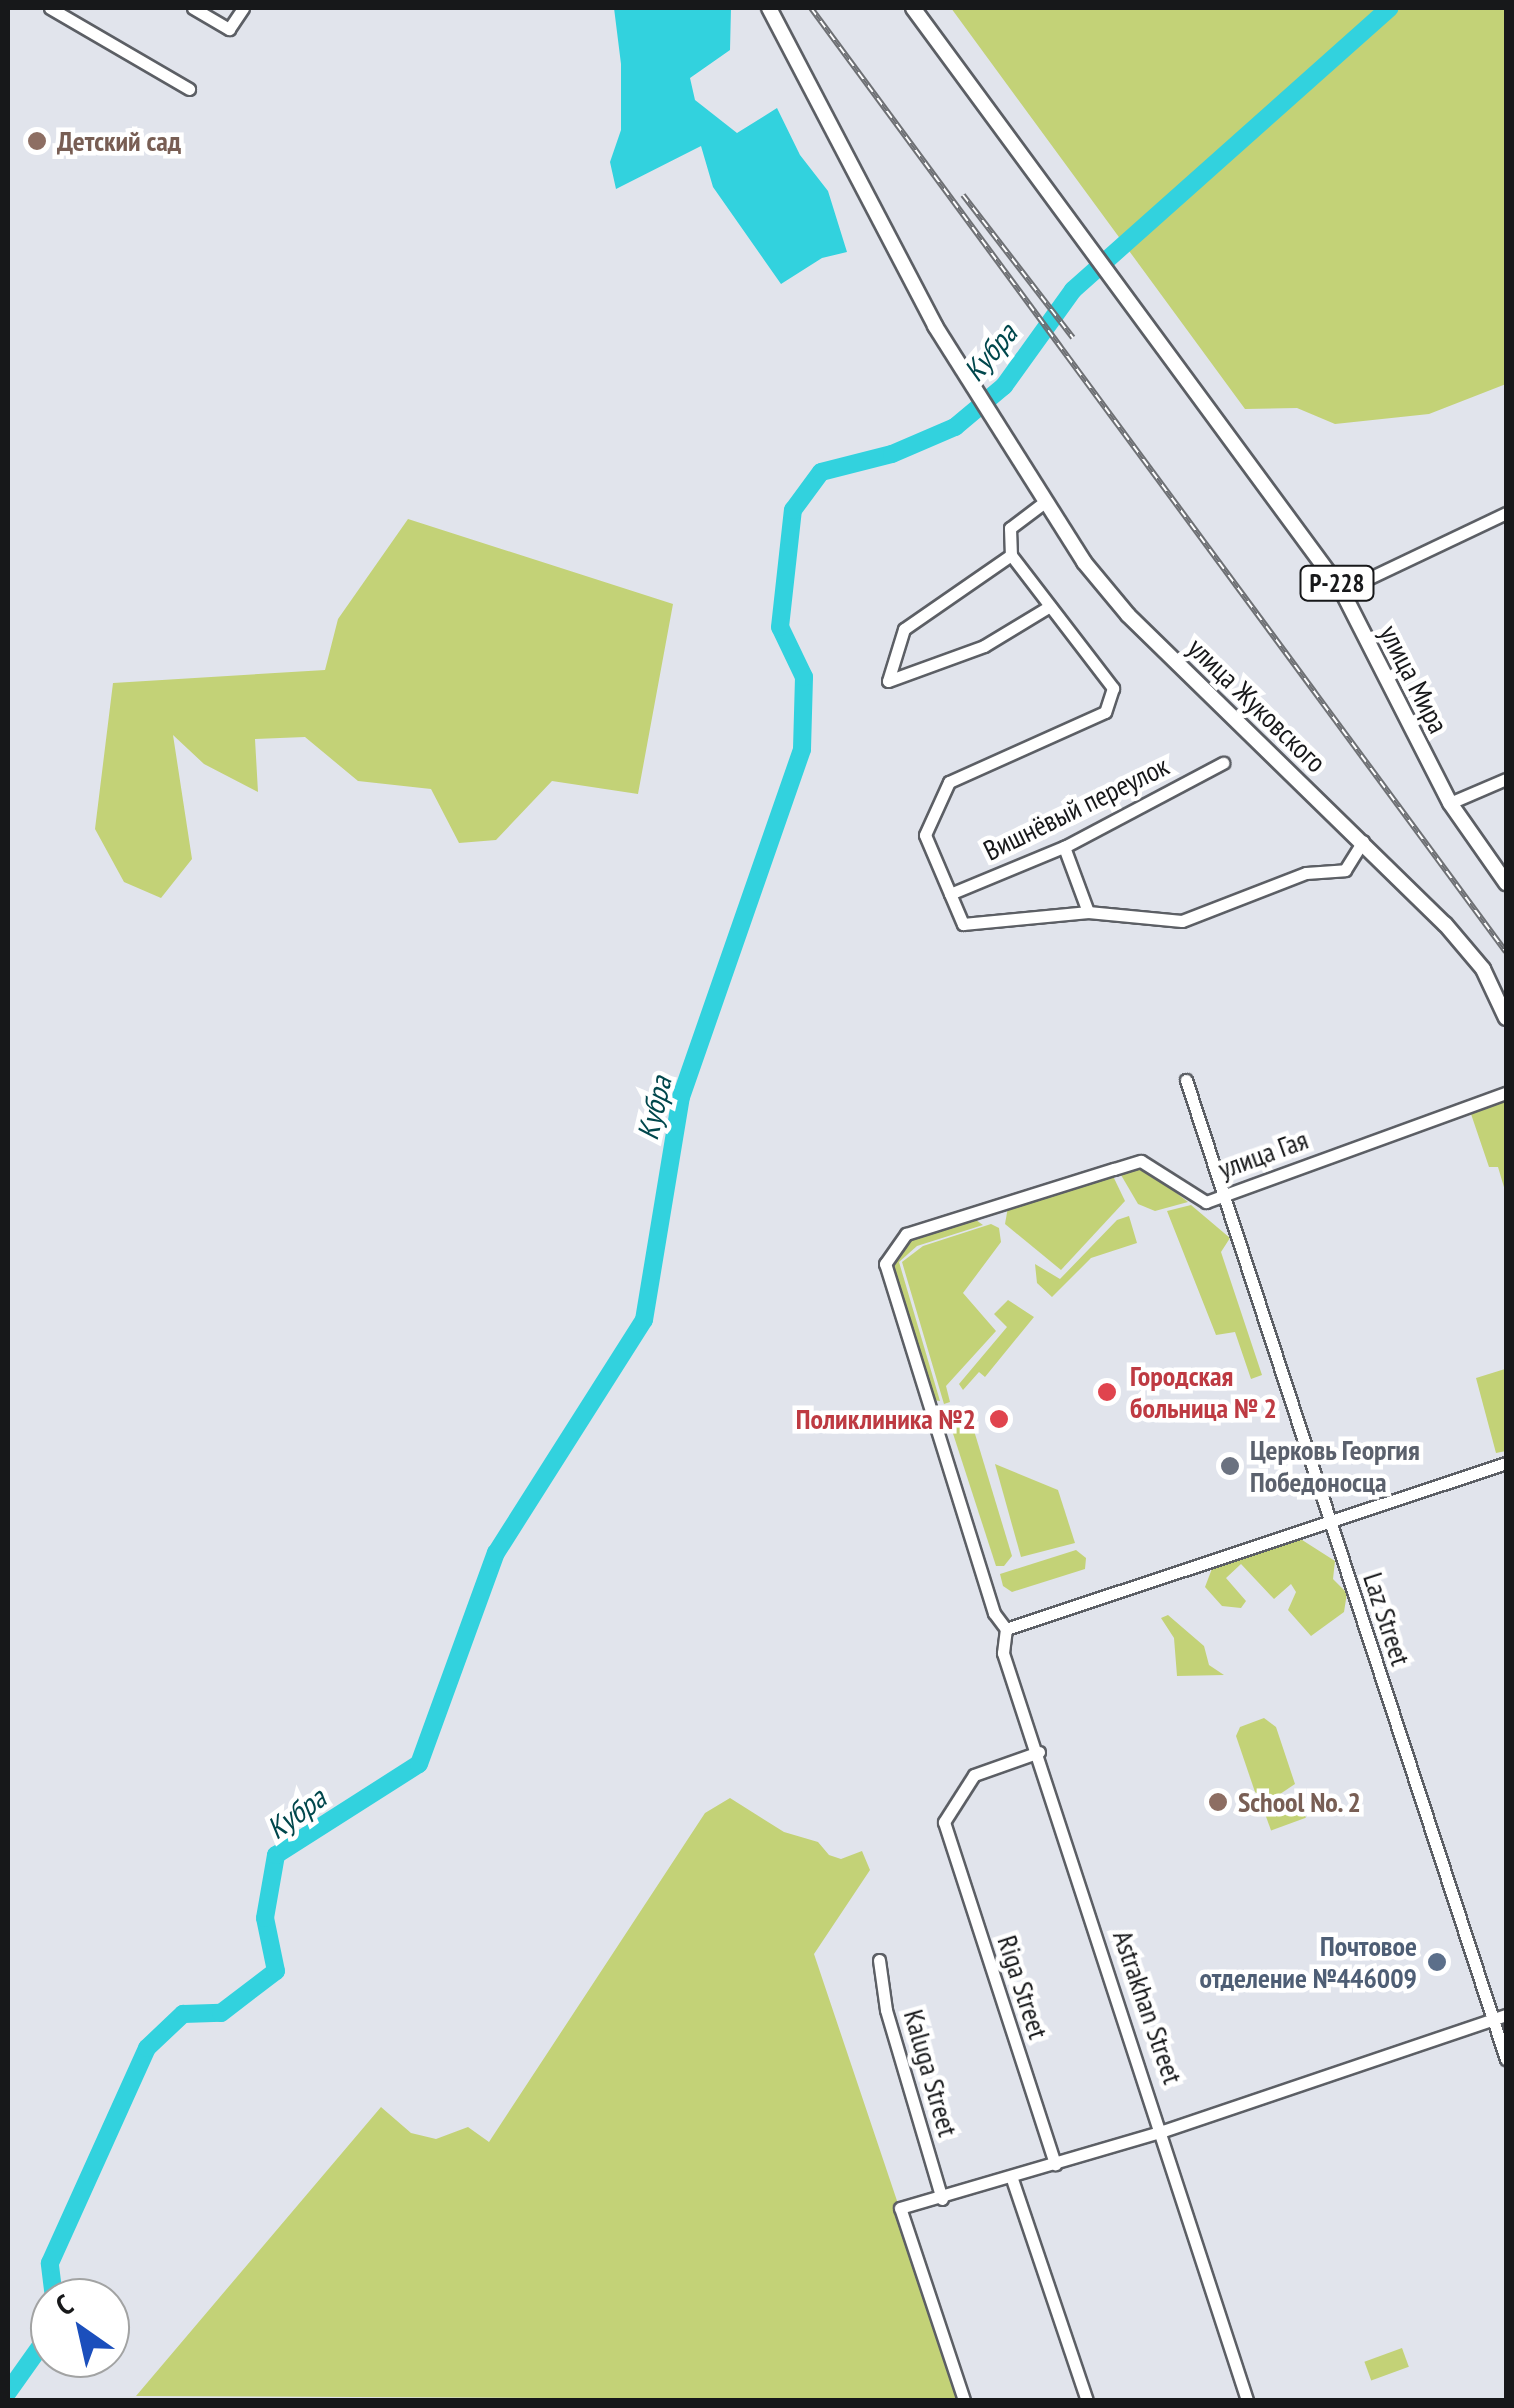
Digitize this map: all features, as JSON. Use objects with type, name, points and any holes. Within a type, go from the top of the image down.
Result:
[{"type":"main road","name":"улица Жуковского","points":[[768,8],[935,326],[1042,504],[1128,615],[1363,841],[1465,946],[1506,1018]]},
{"type":"main road","name":"улица Мира","points":[[913,8],[1342,591],[1450,802],[1506,884]]},
{"type":"street","points":[[50,8],[189,89]]},
{"type":"street","points":[[193,8],[229,29],[243,8]]},
{"type":"street","points":[[1042,504],[1010,528],[1011,555],[1113,688],[1106,712],[949,782],[925,835],[963,924],[1088,912],[1182,922],[1306,873],[1345,870],[1363,841]]},
{"type":"street","points":[[1342,591],[1506,514]]},
{"type":"street","points":[[1011,555],[904,629],[888,681],[983,647],[1050,606]]},
{"type":"street","name":"Вишнёвый переулок","points":[[950,894],[1064,847],[1223,763]]},
{"type":"street","points":[[1450,802],[1506,779]]},
{"type":"street","points":[[1064,847],[1088,912]]},
{"type":"street","name":"Laz Street","points":[[1186,1080],[1506,2059]]},
{"type":"street","name":"улица Гая","points":[[885,1264],[906,1234],[1141,1162],[1206,1202],[1506,1092]]},
{"type":"street","name":"Astrakhan Street","points":[[885,1264],[994,1612],[1006,1630],[1003,1653],[1040,1752],[1247,2400]]},
{"type":"street","points":[[1006,1630],[1506,1463]]},
{"type":"street","name":"Riga Street","points":[[1040,1752],[974,1775],[944,1826],[1055,2164]]},
{"type":"street","name":"Kaluga Street","points":[[878,1960],[886,2010],[942,2199]]},
{"type":"street","points":[[964,2400],[900,2208],[1012,2179],[1163,2132],[1506,2015]]},
{"type":"street","points":[[1012,2179],[1086,2400]]},
{"type":"green space","points":[[951,8],[1506,8],[1506,384],[1429,414],[1335,424],[1297,408],[1245,409]]},
{"type":"green space","points":[[408,519],[673,604],[638,794],[552,781],[496,840],[459,843],[431,789],[358,781],[305,737],[255,739],[258,792],[204,764],[173,735],[192,859],[161,898],[124,882],[95,829],[113,683],[325,670],[338,619]]},
{"type":"green space","points":[[1506,1101],[1506,1194],[1498,1167],[1489,1167],[1471,1114]]},
{"type":"green space","points":[[1131,1167],[1146,1169],[1188,1202],[1155,1211],[1138,1204],[1121,1175]]},
{"type":"green space","points":[[1112,1174],[1125,1201],[1061,1270],[1005,1224],[1008,1207]]},
{"type":"green space","points":[[1191,1205],[1230,1238],[1221,1252],[1262,1375],[1251,1379],[1235,1332],[1216,1335],[1167,1211]]},
{"type":"green space","points":[[969,1215],[983,1225],[917,1246],[899,1262],[940,1401],[932,1400],[887,1265],[896,1243]]},
{"type":"green space","points":[[1129,1216],[1137,1243],[1091,1258],[1052,1297],[1037,1283],[1035,1264],[1060,1279],[1117,1220]]},
{"type":"green space","points":[[991,1224],[999,1228],[1001,1242],[963,1293],[996,1331],[946,1386],[950,1402],[944,1404],[902,1262],[923,1246]]},
{"type":"green space","points":[[1008,1300],[1034,1317],[985,1377],[979,1372],[963,1390],[959,1384],[1007,1327],[994,1314]]},
{"type":"green space","points":[[1505,1369],[1506,1451],[1496,1453],[1476,1378]]},
{"type":"green space","points":[[958,1409],[972,1424],[1012,1556],[1004,1566],[996,1566],[946,1412]]},
{"type":"green space","points":[[995,1464],[1058,1490],[1075,1543],[1021,1557]]},
{"type":"green space","points":[[1299,1538],[1335,1561],[1333,1579],[1347,1593],[1344,1612],[1311,1636],[1288,1610],[1296,1592],[1291,1584],[1274,1599],[1241,1564],[1226,1578],[1246,1601],[1241,1608],[1222,1606],[1205,1587],[1213,1566]]},
{"type":"green space","points":[[1076,1550],[1086,1558],[1085,1569],[1012,1592],[1003,1586],[1000,1574]]},
{"type":"green space","points":[[1168,1615],[1204,1646],[1209,1665],[1224,1675],[1177,1676],[1174,1638],[1161,1618]]},
{"type":"green space","points":[[1264,1718],[1276,1727],[1295,1784],[1268,1802],[1255,1792],[1236,1736],[1240,1727]]},
{"type":"green space","points":[[730,1798],[784,1832],[818,1842],[829,1855],[841,1859],[862,1851],[870,1870],[814,1954],[964,2400],[136,2396],[381,2107],[411,2133],[436,2139],[468,2127],[489,2142],[705,1813]]},
{"type":"green space","points":[[1299,1799],[1306,1818],[1271,1830],[1264,1812]]},
{"type":"green space","points":[[1402,2348],[1409,2367],[1371,2380],[1364,2362]]},
{"type":"water","points":[[614,8],[731,8],[730,50],[690,78],[695,100],[737,133],[777,108],[800,155],[828,191],[847,252],[822,258],[781,284],[713,187],[701,146],[616,189],[610,162],[621,130],[621,64]]},
{"type":"waterway","name":"Кубра","points":[[52,2278],[50,2263],[147,2048],[183,2014],[221,2013],[276,1971],[265,1918],[276,1855],[419,1764],[496,1553],[644,1320],[681,1097],[802,749],[804,677],[780,627],[793,510],[821,472],[892,454],[955,427],[1004,386],[1073,290],[1389,8]]},
{"type":"waterway","name":"Кубра","points":[[8,2392],[30,2361]]},
{"type":"railway","points":[[811,8],[1506,952]]},
{"type":"railway","points":[[963,195],[1073,338]]},
{"type":"place","name":"Детский сад","points":[[37,141]]},
{"type":"place","name":"Городская больница № 2","points":[[1107,1392]]},
{"type":"place","name":"Поликлиника №2","points":[[999,1419]]},
{"type":"place","name":"Церковь Георгия Победоносца","points":[[1230,1466]]},
{"type":"place","name":"School No. 2","points":[[1218,1802]]},
{"type":"place","name":"Почтовое отделение №446009","points":[[1437,1962]]}]
